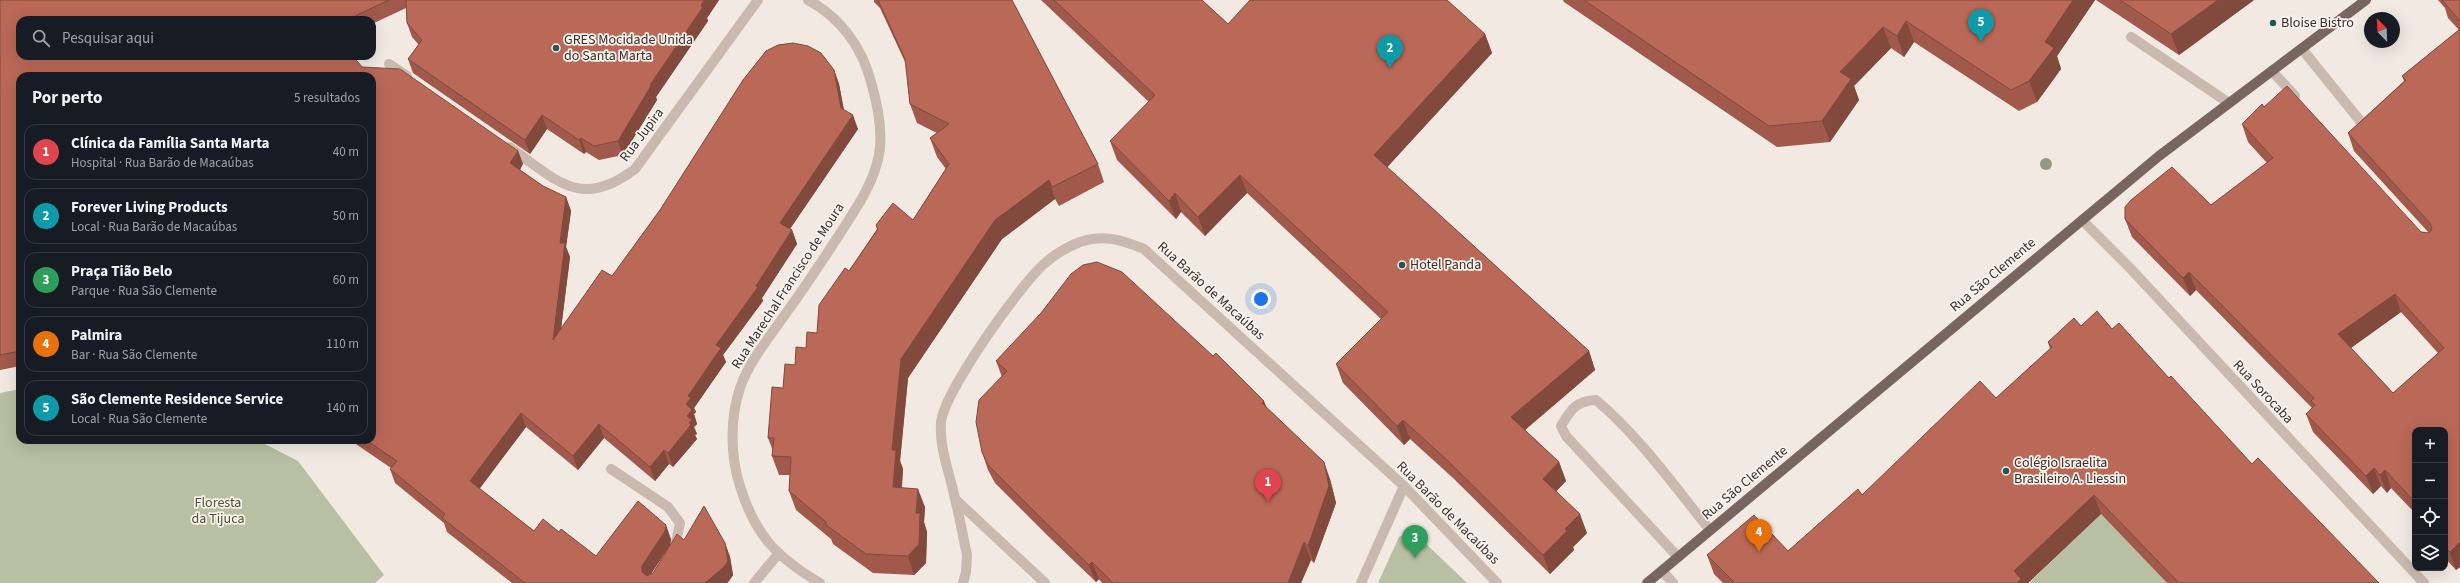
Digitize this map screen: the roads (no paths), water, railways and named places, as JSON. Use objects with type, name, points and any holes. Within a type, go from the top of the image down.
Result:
[{"type":"main road","name":"Rua São Clemente","points":[[1647,583],[2159,156],[2366,0]]},
{"type":"street","name":"Rua Jupira","points":[[500,141],[566,186],[584,190],[605,187],[621,180],[635,169],[758,0]]},
{"type":"street","name":"Rua Marechal Francisco de Moura","points":[[808,0],[836,19],[856,44],[866,63],[878,106],[880,135],[878,161],[867,191],[814,275],[756,356],[740,387],[733,419],[735,471],[754,522],[764,539],[794,568],[820,583]]},
{"type":"street","points":[[2132,37],[2229,103]]},
{"type":"street","points":[[2302,49],[2361,122]]},
{"type":"street","points":[[389,64],[414,81]]},
{"type":"street","points":[[2272,71],[2305,106]]},
{"type":"street","name":"Rua Sorocaba","points":[[2082,220],[2129,267],[2424,583]]},
{"type":"street","name":"Rua Barão de Macaúbas","points":[[956,500],[941,441],[941,421],[946,406],[976,353],[1019,292],[1044,264],[1061,251],[1094,238],[1119,238],[1144,249],[1404,486],[1497,583]]},
{"type":"street","points":[[1678,558],[1566,436],[1561,426],[1569,411],[1583,401],[1596,400],[1608,410],[1664,473],[1710,530]]},
{"type":"street","points":[[612,469],[668,507],[680,523],[676,547],[668,559]]},
{"type":"street","points":[[1361,583],[1404,486]]},
{"type":"street","points":[[956,500],[967,555],[966,572],[963,583]]},
{"type":"street","points":[[956,500],[1045,583]]},
{"type":"street","points":[[754,583],[779,553]]},
{"type":"street","points":[[1662,571],[1674,583]]},
{"type":"place","name":"Bloise Bistro","points":[[2273,23]]},
{"type":"place","name":"São Clemente Residence Service","points":[[1981,42]]},
{"type":"place","name":"GRES Mocidade Unida do Santa Marta","points":[[556,48]]},
{"type":"place","name":"Forever Living Products","points":[[1390,68]]},
{"type":"place","name":"Hotel Panda","points":[[1402,265]]},
{"type":"place","name":"Colégio Israelita Brasileiro A. Liessin","points":[[2006,471]]},
{"type":"place","name":"Clínica da Família Santa Marta","points":[[1268,502]]},
{"type":"place","name":"Palmira","points":[[1759,552]]},
{"type":"place","name":"Praça Tião Belo","points":[[1415,558]]},
{"type":"park label","name":"Floresta da Tijuca","points":[[218,512]]}]
